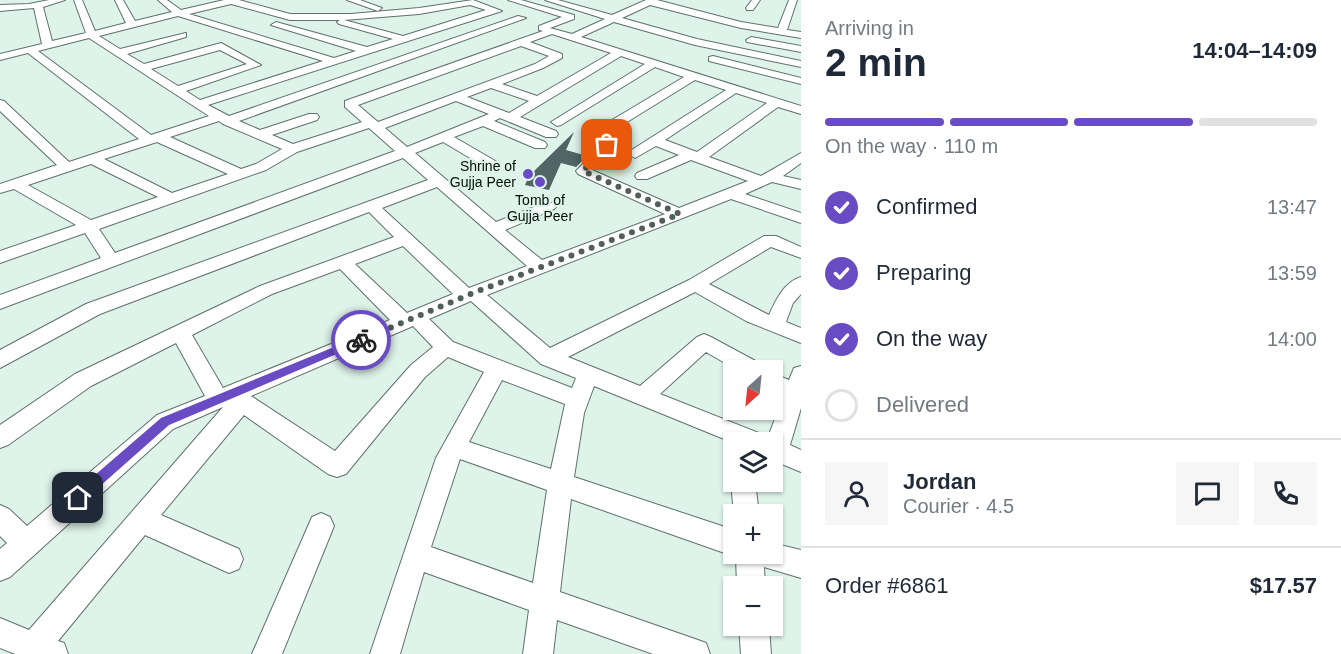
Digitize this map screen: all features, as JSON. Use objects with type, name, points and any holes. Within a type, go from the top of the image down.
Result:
[{"type":"street","points":[[78,0],[92,36],[223,119],[292,149]]},
{"type":"street","points":[[119,0],[132,26]]},
{"type":"street","points":[[162,0],[180,14],[334,61]]},
{"type":"street","points":[[0,57],[180,14],[214,2],[233,0],[325,18],[403,39]]},
{"type":"street","points":[[351,0],[435,29]]},
{"type":"street","points":[[416,6],[442,0]]},
{"type":"street","points":[[512,0],[571,17],[542,28],[801,110]]},
{"type":"street","points":[[549,0],[695,42],[801,64]]},
{"type":"street","points":[[749,12],[756,0]]},
{"type":"street","points":[[781,32],[793,0]]},
{"type":"street","points":[[0,8],[38,5],[53,1]]},
{"type":"street","points":[[573,37],[652,1],[741,25],[801,35]]},
{"type":"street","points":[[0,189],[153,139],[223,119],[521,18],[471,2],[416,6],[325,18]]},
{"type":"street","points":[[38,5],[48,47]]},
{"type":"street","points":[[610,5],[641,14]]},
{"type":"street","points":[[416,6],[458,22]]},
{"type":"street","points":[[198,104],[496,10]]},
{"type":"street","points":[[250,35],[276,25],[295,12],[379,11]]},
{"type":"street","points":[[763,18],[784,22]]},
{"type":"street","points":[[276,25],[400,60]]},
{"type":"street","points":[[598,26],[698,55],[801,81]]},
{"type":"street","points":[[540,268],[349,104],[552,31]]},
{"type":"street","points":[[119,53],[183,35]]},
{"type":"street","points":[[743,39],[801,49]]},
{"type":"street","points":[[0,257],[240,174],[261,166],[292,149],[374,125],[456,97],[539,66],[558,56],[520,42]]},
{"type":"street","points":[[143,68],[221,46],[256,65],[176,90]]},
{"type":"street","points":[[30,50],[153,139],[240,174]]},
{"type":"street","points":[[499,50],[539,66]]},
{"type":"street","points":[[714,82],[733,64],[736,51]]},
{"type":"street","points":[[0,302],[110,259],[406,153],[483,121],[505,116],[539,101],[620,52]]},
{"type":"street","points":[[557,122],[655,63]]},
{"type":"street","points":[[680,214],[583,171],[620,133],[613,130],[612,126],[693,76]]},
{"type":"street","points":[[761,97],[782,76]]},
{"type":"street","points":[[491,84],[539,101]]},
{"type":"street","points":[[634,154],[735,89]]},
{"type":"street","points":[[456,97],[551,134]]},
{"type":"street","points":[[642,176],[694,156],[777,102]]},
{"type":"street","points":[[0,104],[67,167]]},
{"type":"street","points":[[259,135],[313,117]]},
{"type":"street","points":[[483,121],[540,145]]},
{"type":"street","points":[[444,137],[492,165]]},
{"type":"street","points":[[654,141],[765,179],[801,185]]},
{"type":"street","points":[[0,567],[165,422],[231,398],[469,294],[731,194],[765,179],[801,157]]},
{"type":"street","points":[[93,159],[171,198]]},
{"type":"street","points":[[0,360],[93,309],[439,181]]},
{"type":"street","points":[[16,184],[89,226],[110,259]]},
{"type":"street","points":[[731,194],[801,218]]},
{"type":"street","points":[[371,206],[469,294],[548,358],[728,432]]},
{"type":"street","points":[[495,228],[549,206]]},
{"type":"street","points":[[0,438],[83,380],[180,332],[266,290],[406,239]]},
{"type":"street","points":[[548,358],[695,284],[770,240],[801,254]]},
{"type":"street","points":[[343,262],[410,320],[446,346],[497,369],[579,400]]},
{"type":"street","points":[[775,325],[785,300],[801,283]]},
{"type":"street","points":[[695,284],[753,316],[801,336]]},
{"type":"street","points":[[180,332],[231,398],[337,466],[418,371],[446,346]]},
{"type":"street","points":[[642,397],[704,342],[736,360]]},
{"type":"street","points":[[385,654],[448,458],[497,369]]},
{"type":"street","points":[[538,654],[560,484],[573,413],[588,375]]},
{"type":"street","points":[[765,432],[798,384],[783,382]]},
{"type":"street","points":[[0,633],[44,650],[231,398]]},
{"type":"street","points":[[454,447],[723,540]]},
{"type":"street","points":[[783,454],[801,461]]},
{"type":"street","points":[[0,518],[26,544]]},
{"type":"street","points":[[142,520],[229,559]]},
{"type":"street","points":[[267,654],[321,526]]},
{"type":"street","points":[[415,555],[695,654]]},
{"type":"street","points":[[783,559],[801,564]]},
{"type":"street","points":[[755,636],[756,654]]},
{"type":"building","points":[[574,132],[566,150],[587,156],[576,167],[561,163],[549,190],[525,185],[529,176]]},
{"type":"way so far","points":[[361,340],[473,293],[680,214],[583,171],[607,145]]},
{"type":"place","name":"Shrine of Gujja Peer","points":[[528,174]]},
{"type":"place","name":"Tomb of Gujja Peer","points":[[540,182]]},
{"type":"route","points":[[78,498],[165,422],[361,340]]}]
